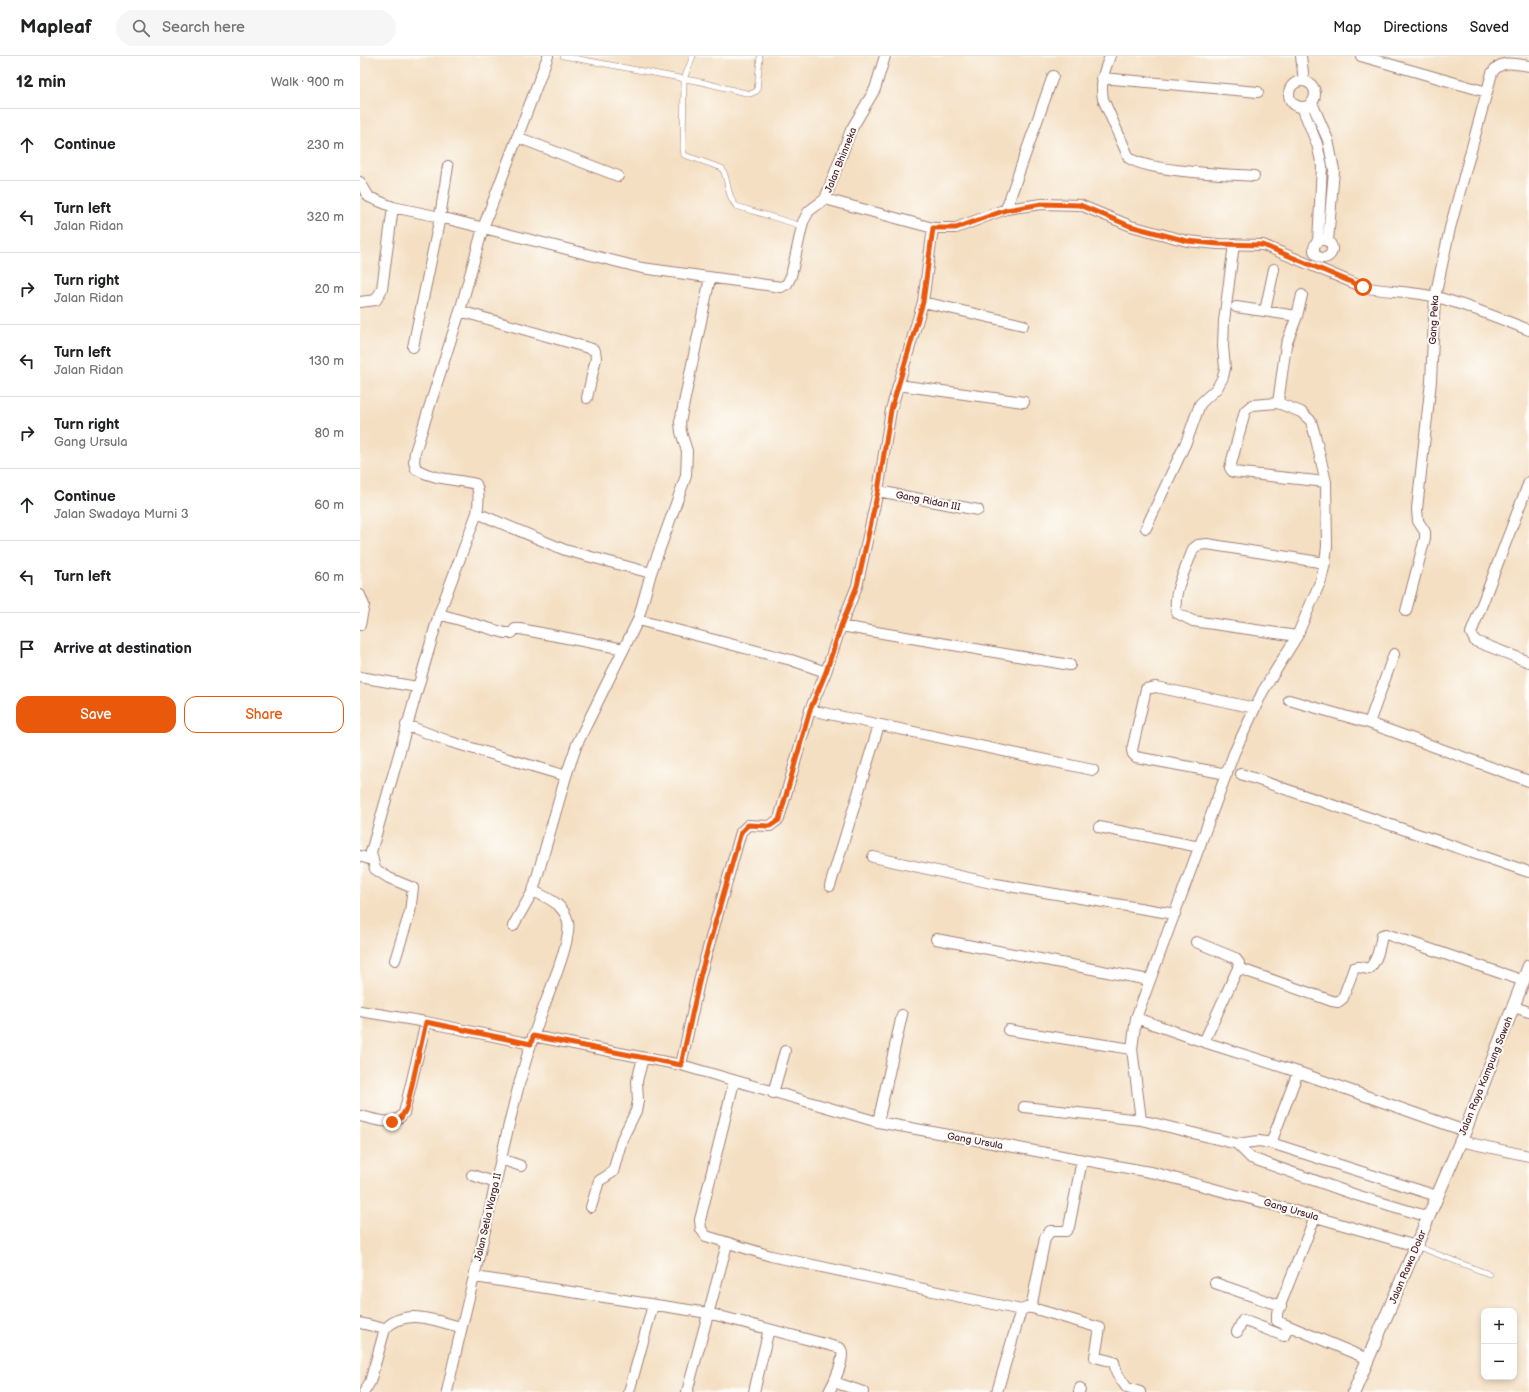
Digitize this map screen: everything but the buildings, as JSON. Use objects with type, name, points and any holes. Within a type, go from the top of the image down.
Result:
[{"type":"street","points":[[395,960],[410,912],[413,888],[380,873],[375,869],[372,860],[374,839],[439,614],[477,513],[480,500],[479,491],[476,484],[426,475],[416,469],[414,462],[415,452],[460,312],[483,228],[548,56]]},
{"type":"street","name":"Jalan Bhinneka","points":[[825,199],[851,130],[875,88],[885,56]]},
{"type":"street","points":[[1110,56],[1102,78],[1103,99],[1125,153],[1133,161],[1156,167],[1254,176]]},
{"type":"street","points":[[1301,56],[1304,81]]},
{"type":"street","points":[[1360,56],[1487,92]]},
{"type":"street","name":"Gang Peka","points":[[1406,611],[1425,538],[1425,532],[1418,521],[1417,509],[1431,381],[1435,297],[1450,228],[1492,72],[1494,68],[1501,64],[1512,63],[1529,66]]},
{"type":"street","points":[[1006,210],[1053,76]]},
{"type":"street","points":[[1102,78],[1258,92]]},
{"type":"street","points":[[1320,258],[1314,250],[1323,241],[1334,184],[1334,170],[1328,140],[1312,103],[1314,98],[1313,87],[1304,81],[1293,84],[1288,93],[1292,103],[1302,108],[1317,144],[1322,166],[1323,241]]},
{"type":"street","points":[[1302,108],[1312,103]]},
{"type":"street","points":[[517,137],[618,176]]},
{"type":"street","points":[[1317,144],[1328,140]]},
{"type":"street","points":[[413,347],[440,216],[448,166]]},
{"type":"street","points":[[360,182],[369,197],[393,207],[440,216],[642,268],[781,287],[787,284],[791,276],[802,226],[809,211],[825,199],[933,228],[956,228],[1006,210],[1042,204],[1080,205],[1130,226],[1187,241],[1218,244],[1263,245],[1363,287],[1435,297],[1468,307],[1529,330]]},
{"type":"street","points":[[1322,185],[1334,184]]},
{"type":"street","points":[[360,302],[376,300],[382,289],[393,207]]},
{"type":"street","points":[[681,1065],[701,973],[741,832],[748,825],[770,826],[779,820],[810,710],[826,672],[841,626],[857,586],[878,491],[891,410],[923,302],[933,228]]},
{"type":"street","points":[[1320,258],[1326,258],[1332,252],[1332,246],[1323,241]]},
{"type":"street","points":[[1146,528],[1187,440],[1200,404],[1217,388],[1223,377],[1225,368],[1223,346],[1224,321],[1234,244]]},
{"type":"street","points":[[1316,268],[1320,258]]},
{"type":"street","points":[[1265,311],[1274,269]]},
{"type":"street","points":[[513,926],[533,891],[566,776],[584,728],[638,620],[651,573],[686,476],[688,451],[681,432],[680,422],[710,278]]},
{"type":"street","points":[[1278,403],[1286,345],[1297,316],[1302,295]]},
{"type":"street","points":[[923,302],[1023,325]]},
{"type":"street","points":[[1236,307],[1297,316]]},
{"type":"street","points":[[460,312],[595,351],[596,358],[587,398]]},
{"type":"street","points":[[898,384],[1024,402]]},
{"type":"street","points":[[1141,1120],[1132,1049],[1136,1018],[1234,753],[1254,708],[1297,636],[1321,580],[1325,563],[1327,546],[1326,482],[1311,421],[1301,412],[1278,403],[1252,405],[1244,411],[1230,468],[1233,472],[1326,482]]},
{"type":"street","points":[[1529,482],[1508,541],[1472,628],[1472,637],[1482,645],[1529,662]]},
{"type":"street","name":"Gang Ridan III","points":[[878,491],[978,510]]},
{"type":"street","points":[[477,513],[565,550],[651,573]]},
{"type":"street","points":[[1297,636],[1193,621],[1176,613],[1176,597],[1193,549],[1198,545],[1207,544],[1325,563]]},
{"type":"street","points":[[360,594],[364,605],[360,625]]},
{"type":"street","points":[[439,614],[505,633],[512,633],[515,630],[520,629],[624,649]]},
{"type":"street","points":[[638,620],[791,660],[826,672]]},
{"type":"street","points":[[841,626],[1070,665]]},
{"type":"street","points":[[1368,723],[1394,654]]},
{"type":"street","points":[[360,677],[417,687]]},
{"type":"street","points":[[1227,774],[1134,756],[1132,750],[1146,689],[1156,687],[1254,708]]},
{"type":"street","points":[[1289,700],[1368,723],[1529,781]]},
{"type":"street","points":[[810,710],[1093,770]]},
{"type":"street","points":[[406,725],[451,742],[566,776]]},
{"type":"street","points":[[830,886],[879,725]]},
{"type":"street","points":[[1241,774],[1529,872]]},
{"type":"street","points":[[1099,827],[1200,847]]},
{"type":"street","points":[[360,856],[372,860]]},
{"type":"street","points":[[873,857],[996,884],[1175,914]]},
{"type":"street","name":"Jalan Setia Warga II","points":[[447,1392],[460,1327],[475,1277],[502,1158],[532,1040],[566,942],[568,922],[556,902],[533,891]]},
{"type":"street","points":[[1238,968],[1338,1002],[1343,998],[1354,968],[1358,967],[1368,969],[1374,964],[1378,958],[1382,935],[1386,934],[1524,981]]},
{"type":"street","points":[[936,939],[1149,980]]},
{"type":"street","points":[[1196,942],[1235,958],[1239,963],[1204,1042]]},
{"type":"street","name":"Jalan Raya Kampung Sawah","points":[[1462,1136],[1529,966]]},
{"type":"street","points":[[1514,1007],[1529,1012]]},
{"type":"street","name":"Gang Ursula","points":[[360,1011],[681,1065],[734,1082],[878,1122],[1155,1173],[1416,1246]]},
{"type":"street","points":[[878,1122],[902,1015]]},
{"type":"street","points":[[1136,1018],[1204,1042],[1298,1072],[1462,1136],[1529,1156]]},
{"type":"street","points":[[360,1116],[392,1122],[401,1118],[404,1113],[426,1022]]},
{"type":"street","points":[[1008,1030],[1132,1049]]},
{"type":"street","points":[[773,1093],[785,1051]]},
{"type":"street","points":[[591,1207],[599,1181],[613,1172],[622,1139],[636,1112],[638,1101],[637,1081],[643,1058]]},
{"type":"street","points":[[1271,1143],[1298,1072]]},
{"type":"street","points":[[734,1082],[700,1220],[701,1229],[706,1236],[727,1244],[771,1256],[1026,1309],[1100,1328],[1095,1357],[1114,1362],[1117,1374],[1127,1388],[1140,1392]]},
{"type":"street","points":[[1024,1107],[1141,1120],[1238,1144],[1259,1141],[1271,1143],[1437,1196]]},
{"type":"street","name":"Jalan Rawa Dolar","points":[[1354,1392],[1462,1136]]},
{"type":"street","points":[[1238,1144],[1251,1158],[1356,1195],[1429,1217]]},
{"type":"street","points":[[502,1158],[521,1166]]},
{"type":"street","points":[[997,1392],[1026,1309],[1046,1238],[1050,1230],[1066,1231],[1069,1227],[1082,1160]]},
{"type":"street","points":[[472,1175],[496,1183]]},
{"type":"street","points":[[1315,1217],[1276,1317],[1277,1322],[1368,1359]]},
{"type":"street","points":[[687,1392],[727,1244]]},
{"type":"street","points":[[475,1277],[708,1313],[842,1350],[842,1359],[829,1392]]},
{"type":"street","points":[[1215,1283],[1280,1306]]},
{"type":"street","points":[[629,1392],[653,1305]]},
{"type":"street","points":[[364,1392],[370,1382],[385,1329],[398,1318],[410,1317],[460,1327]]},
{"type":"street","points":[[1237,1332],[1243,1320],[1284,1336],[1288,1326]]},
{"type":"street","points":[[360,1324],[385,1329]]},
{"type":"street","points":[[754,1392],[769,1329]]},
{"type":"street","points":[[834,1382],[863,1392]]},
{"type":"lane","points":[[563,56],[684,79],[750,94],[757,91],[760,56]]},
{"type":"lane","points":[[692,56],[684,79],[684,155],[722,168],[725,174],[731,200],[736,206],[802,226]]},
{"type":"lane","points":[[1416,1246],[1489,1274]]},
{"type":"route","points":[[392,1122],[401,1118],[407,1107],[426,1022],[531,1044],[533,1036],[681,1065],[701,973],[741,832],[744,827],[748,825],[770,826],[774,825],[779,820],[810,710],[826,672],[841,626],[857,586],[868,544],[891,410],[923,302],[933,228],[956,228],[1006,210],[1042,204],[1080,205],[1130,226],[1187,241],[1218,244],[1263,245],[1363,287]]}]
